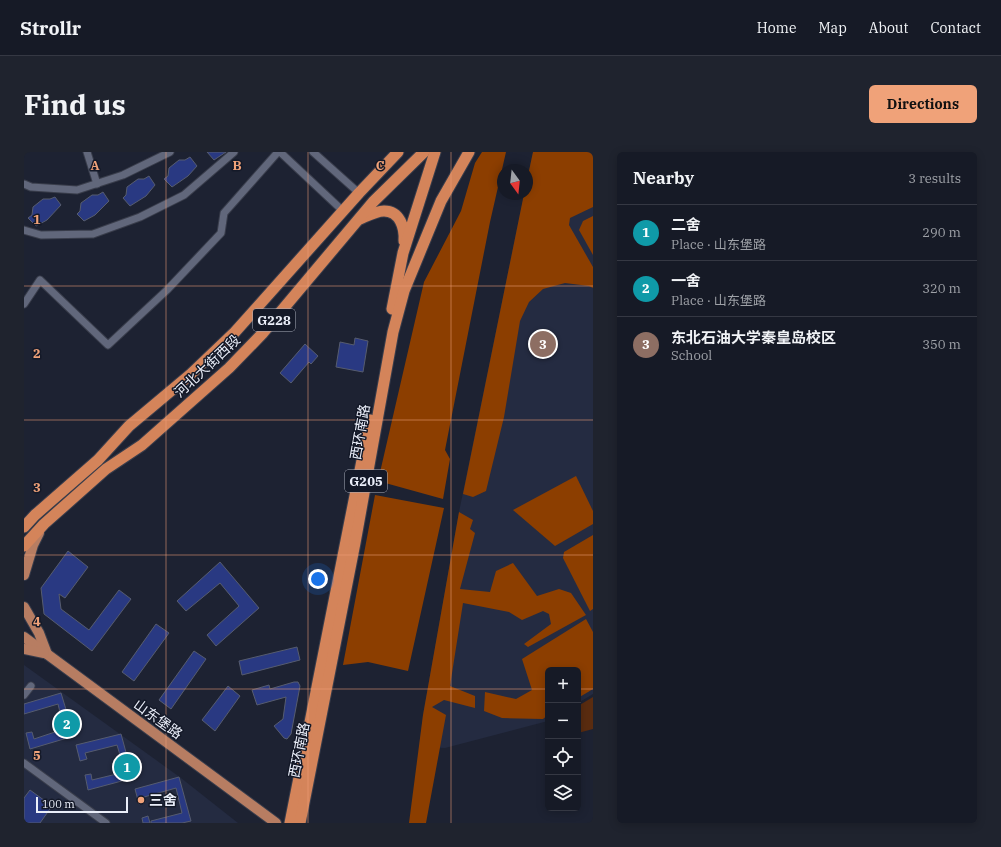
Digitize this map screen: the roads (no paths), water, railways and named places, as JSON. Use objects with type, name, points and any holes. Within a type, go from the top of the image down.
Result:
[{"type":"highway","name":"河北大街西段","points":[[24,528],[35,515],[98,460],[129,426],[190,374],[235,332],[359,193],[398,152]]},
{"type":"highway","name":"河北大街西段","points":[[24,546],[44,524],[106,469],[142,445],[229,368],[262,334],[372,202],[424,152]]},
{"type":"highway","name":"西环南路","points":[[290,823],[404,253],[435,152]]},
{"type":"highway","name":"西环南路","points":[[300,823],[355,543],[393,332],[404,292],[441,201],[469,152]]},
{"type":"highway","points":[[358,220],[384,211],[397,215],[403,224],[404,253]]},
{"type":"main road","points":[[24,520],[35,515]]},
{"type":"main road","points":[[24,574],[33,545],[44,524]]},
{"type":"main road","points":[[24,607],[39,633],[47,654]]},
{"type":"main road","name":"山东堡路","points":[[24,637],[276,823]]},
{"type":"main road","points":[[24,649],[47,654]]},
{"type":"street","points":[[87,152],[97,184]]},
{"type":"street","points":[[24,184],[31,187],[77,190],[123,175],[170,152]]},
{"type":"street","points":[[24,230],[41,235],[93,234],[100,232],[140,217],[184,195],[234,152]]},
{"type":"street","points":[[24,304],[40,280],[108,345],[167,290],[221,233],[224,213],[279,152],[343,211]]},
{"type":"street","points":[[313,152],[359,193]]},
{"type":"street","points":[[24,695],[31,686]]},
{"type":"street","points":[[24,763],[106,823]]},
{"type":"place","name":"东北石油大学秦皇岛校区","points":[[543,344]]},
{"type":"place","name":"一舍","points":[[67,724]]},
{"type":"place","name":"二舍","points":[[127,767]]},
{"type":"place","name":"三舍","points":[[141,800]]}]
